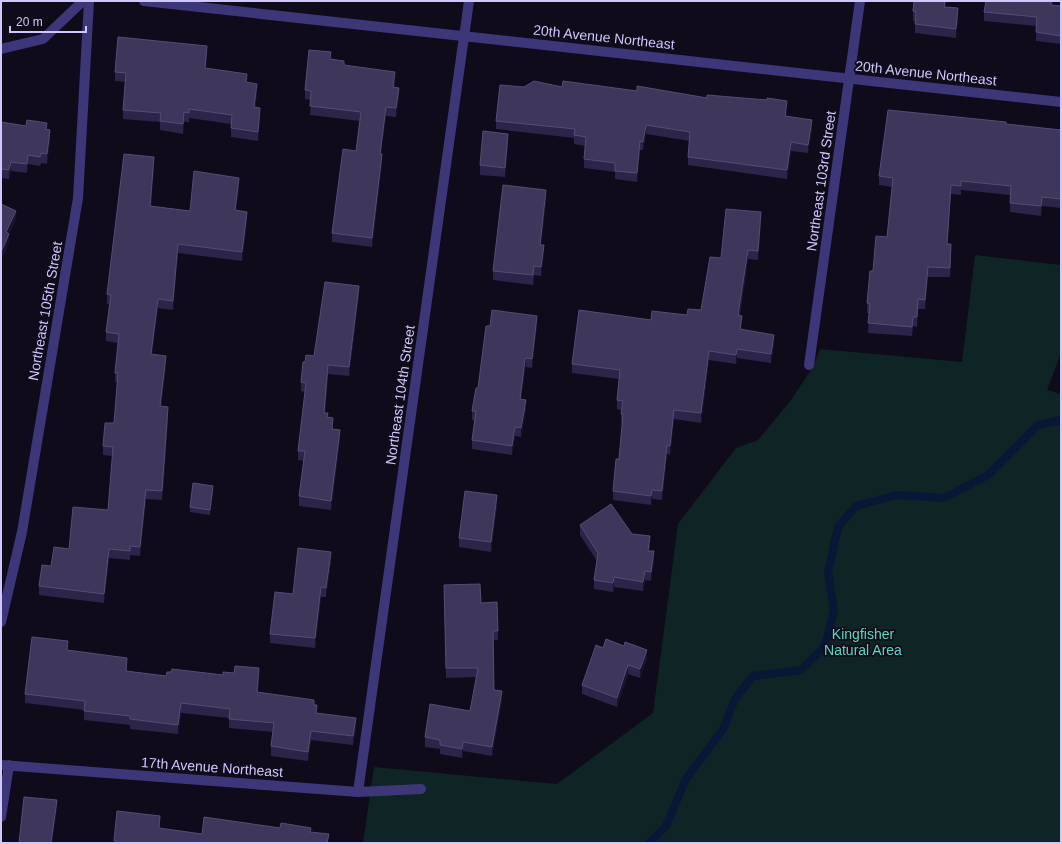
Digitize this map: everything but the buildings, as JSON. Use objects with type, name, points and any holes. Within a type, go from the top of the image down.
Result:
[{"type":"street","points":[[1,49],[43,39],[83,1]]},
{"type":"street","name":"Northeast 105th Street","points":[[1,622],[22,532],[78,198],[89,1]]},
{"type":"street","name":"20th Avenue Northeast","points":[[144,1],[1061,102]]},
{"type":"street","name":"Northeast 104th Street","points":[[358,792],[469,1]]},
{"type":"street","name":"Northeast 103rd Street","points":[[809,365],[860,1]]},
{"type":"street","points":[[1,817],[5,765]]},
{"type":"street","name":"17th Avenue Northeast","points":[[5,765],[358,792],[420,789]]},
{"type":"green space","name":"Kingfisher Natural Area","points":[[975,255],[1061,265],[1061,353],[1047,390],[1061,394],[1061,843],[363,843],[374,767],[557,784],[653,713],[678,524],[736,448],[758,440],[791,400],[813,367],[820,349],[962,362]]},
{"type":"waterway","points":[[649,843],[666,826],[686,779],[723,729],[735,699],[753,676],[801,670],[825,646],[834,610],[828,573],[838,527],[856,506],[897,495],[944,498],[988,475],[1038,425],[1061,420]]}]
